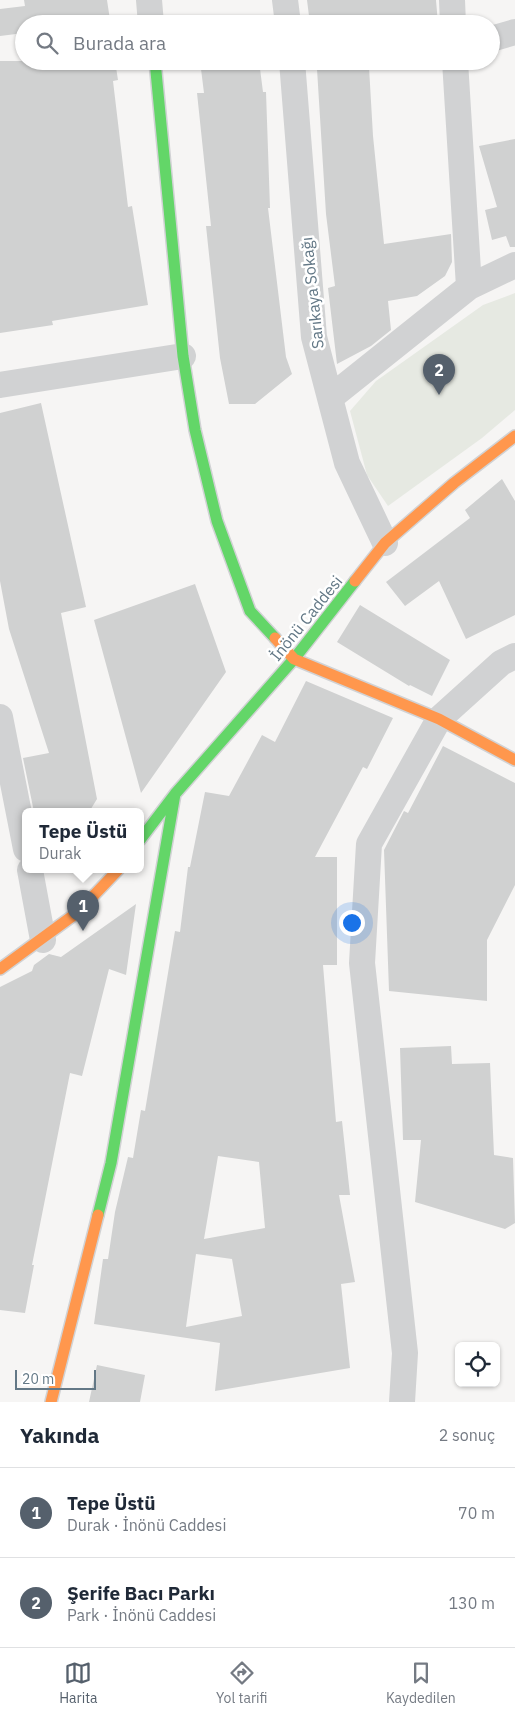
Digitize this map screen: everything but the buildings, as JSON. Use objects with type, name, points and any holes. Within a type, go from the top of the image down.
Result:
[{"type":"street","points":[[149,0],[150,15]]},
{"type":"street","points":[[285,0],[287,15]]},
{"type":"street","points":[[452,0],[453,15]]},
{"type":"street","points":[[500,36],[515,32]]},
{"type":"street","points":[[155,70],[183,356],[195,430],[217,521],[250,611],[294,659],[438,719],[515,760]]},
{"type":"street","name":"Sarıkaya Sokağı","points":[[293,70],[314,337],[347,463],[385,543]]},
{"type":"street","points":[[456,70],[469,287]]},
{"type":"street","points":[[330,398],[469,287],[515,265]]},
{"type":"street","points":[[0,385],[183,356]]},
{"type":"street","name":"İnönü Caddesi","points":[[144,835],[175,794],[294,659],[385,543],[454,483],[515,436]]},
{"type":"street","points":[[402,1402],[405,1353],[362,963],[369,844],[438,719],[501,663],[515,656]]},
{"type":"street","points":[[0,717],[22,829]]},
{"type":"street","points":[[50,1402],[112,1163],[175,794]]},
{"type":"street","points":[[31,873],[43,940]]},
{"type":"street","points":[[0,969],[43,940],[108,883],[116,873]]},
{"type":"shaded area","points":[[515,293],[515,410],[482,438],[388,506],[367,475],[350,411],[376,381],[483,305]]},
{"type":"traffic: fast","points":[[156,70],[183,356],[195,430],[217,521],[250,611],[275,638]]},
{"type":"traffic: fast","points":[[144,835],[175,794],[294,659],[355,581]]},
{"type":"traffic: fast","points":[[98,1215],[111,1163],[175,794]]},
{"type":"traffic: slow","points":[[355,581],[385,543],[454,483],[515,436]]},
{"type":"traffic: slow","points":[[275,638],[294,659],[439,719],[515,760]]},
{"type":"traffic: slow","points":[[0,969],[78,912],[115,873]]},
{"type":"traffic: slow","points":[[51,1402],[98,1215]]},
{"type":"place","name":"Şerife Bacı Parkı","points":[[439,395]]},
{"type":"place","name":"Tepe Üstü","points":[[83,931]]}]
